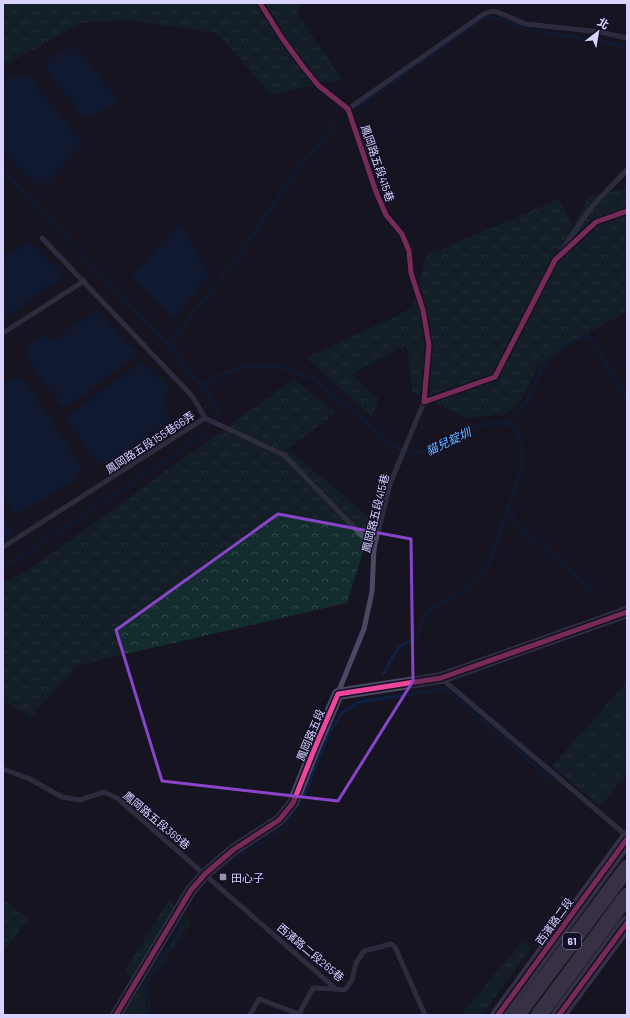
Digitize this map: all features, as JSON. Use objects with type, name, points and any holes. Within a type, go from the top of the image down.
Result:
[{"type":"highway","name":"61","points":[[517,1015],[627,868]]},
{"type":"highway","name":"61","points":[[539,1015],[627,896]]},
{"type":"main road","name":"西濱路二段","points":[[498,1015],[627,839]]},
{"type":"main road","points":[[559,1015],[627,923]]},
{"type":"street","points":[[338,694],[440,678],[627,612]]},
{"type":"street","name":"鳳岡路五段","points":[[116,1015],[191,890],[205,874],[233,850],[279,820],[293,803],[338,694]]},
{"type":"lane","points":[[260,3],[282,38],[304,68],[319,86],[348,109],[484,14],[494,11],[526,24],[600,32],[627,38]]},
{"type":"lane","name":"鳳岡路五段415巷","points":[[338,694],[364,629],[372,592],[374,548],[390,484],[424,402],[429,346],[423,310],[411,273],[409,251],[402,234],[386,215],[348,109]]},
{"type":"lane","points":[[424,402],[495,377],[555,260],[587,213],[627,170]]},
{"type":"lane","points":[[555,260],[596,222],[627,211]]},
{"type":"lane","points":[[42,238],[193,397],[205,418]]},
{"type":"lane","points":[[3,333],[84,281]]},
{"type":"lane","name":"鳳岡路五段155巷66弄","points":[[3,547],[205,418],[284,455],[374,548]]},
{"type":"lane","points":[[440,678],[627,836]]},
{"type":"lane","name":"鳳岡路五段369巷","points":[[3,768],[30,779],[62,797],[80,800],[104,792],[117,798],[205,874]]},
{"type":"lane","name":"西濱路二段265巷","points":[[205,874],[336,989],[345,990],[352,980],[356,963],[364,951],[391,944],[395,947],[425,1015]]},
{"type":"lane","points":[[250,1015],[259,999],[299,1014],[313,988],[336,989]]},
{"type":"highlighted area","points":[[278,514],[411,539],[413,681],[338,801],[162,781],[116,630]]},
{"type":"green space","points":[[3,3],[301,3],[298,15],[342,79],[271,95],[217,33],[129,20],[82,23],[3,66]]},
{"type":"green space","points":[[627,188],[627,312],[566,345],[537,367],[522,399],[506,414],[467,418],[412,392],[407,345],[351,374],[379,399],[372,417],[306,358],[411,309],[427,255],[559,199],[573,226],[588,196]]},
{"type":"green space","points":[[294,379],[336,413],[288,449],[373,520],[347,603],[78,665],[31,717],[3,701],[3,583],[30,569]]},
{"type":"green space","points":[[627,682],[627,775],[600,806],[552,766]]},
{"type":"green space","points":[[3,898],[29,920],[3,951]]},
{"type":"green space","points":[[169,900],[177,908],[133,980],[125,970]]},
{"type":"green space","points":[[186,917],[191,922],[143,993],[147,1015],[123,1015]]},
{"type":"green space","points":[[522,941],[531,948],[482,1015],[461,1015]]},
{"type":"water","points":[[71,47],[78,49],[115,97],[115,101],[97,116],[88,118],[82,114],[49,75],[46,67],[49,59]]},
{"type":"water","points":[[22,74],[30,78],[81,141],[80,146],[53,177],[46,183],[41,184],[29,178],[3,149],[3,82]]},
{"type":"water","points":[[180,224],[209,274],[175,318],[132,276]]},
{"type":"water","points":[[24,244],[33,244],[62,272],[62,279],[56,281],[3,320],[3,259]]},
{"type":"water","points":[[97,310],[138,354],[69,406],[61,405],[31,363],[27,349],[44,334],[51,341]]},
{"type":"water","points":[[143,362],[170,387],[163,401],[171,419],[112,461],[105,463],[96,462],[66,418]]},
{"type":"water","points":[[12,378],[20,378],[26,383],[80,464],[80,471],[75,479],[24,511],[18,513],[13,510],[3,495],[3,385]]},
{"type":"water","points":[[3,518],[11,530],[10,538],[3,542]]},
{"type":"waterway","points":[[357,108],[484,18],[494,17],[533,31],[596,40],[627,47]]},
{"type":"waterway","points":[[169,346],[246,245],[295,173],[336,123],[343,118]]},
{"type":"waterway","points":[[3,171],[169,346],[220,410],[202,436],[28,552],[3,566]]},
{"type":"waterway","points":[[508,425],[527,400],[544,364],[562,347],[589,335],[627,398]]},
{"type":"waterway","name":"貓兒錠圳","points":[[200,385],[218,376],[247,366],[276,366],[313,378],[397,448],[421,453],[469,429],[479,426],[498,423],[516,427],[521,445],[522,469],[508,509],[518,525],[598,595]]},
{"type":"waterway","points":[[383,674],[398,648],[416,637],[425,613],[466,589],[489,563],[508,509]]},
{"type":"waterway","points":[[226,864],[286,827],[302,801],[329,733],[342,713],[359,702],[445,689],[552,780]]},
{"type":"waterway","points":[[149,1015],[148,999],[144,991],[184,919]]},
{"type":"cycle path","points":[[260,3],[282,38],[304,68],[319,86],[348,109],[376,192],[386,215],[402,234],[409,251],[411,273],[423,310],[429,345],[424,402],[495,377],[555,260],[596,222],[627,211]]},
{"type":"cycle path","points":[[116,1015],[191,890],[205,874],[233,850],[279,820],[293,803],[338,694],[441,678],[627,612]]},
{"type":"cycle path","points":[[498,1015],[627,839]]},
{"type":"cycle path","points":[[559,1015],[627,923]]},
{"type":"place","name":"田心子","points":[[223,877]]}]
